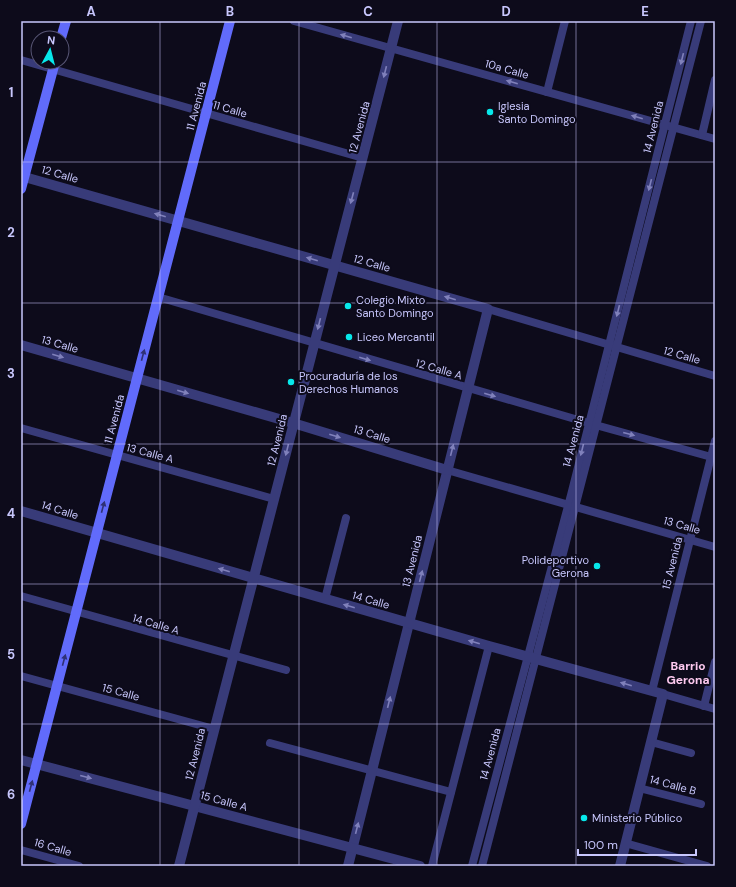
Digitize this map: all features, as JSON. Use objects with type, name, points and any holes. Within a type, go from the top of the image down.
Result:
[{"type":"main road","name":"11 Avenida","points":[[21,824],[230,21]]},
{"type":"main road","points":[[21,189],[23,176],[53,70]]},
{"type":"street","name":"10a Calle","points":[[294,21],[715,139]]},
{"type":"street","name":"12 Avenida","points":[[179,866],[398,21]]},
{"type":"street","points":[[547,92],[565,21]]},
{"type":"street","name":"14 Avenida","points":[[472,866],[531,657],[593,424],[669,126],[691,21]]},
{"type":"street","points":[[669,126],[701,21]]},
{"type":"street","name":"11 Calle","points":[[67,70],[206,113],[363,158]]},
{"type":"street","points":[[702,135],[715,80]]},
{"type":"street","name":"12 Calle","points":[[23,176],[488,309],[612,347],[715,376]]},
{"type":"street","name":"12 Calle A","points":[[158,297],[314,344],[713,458]]},
{"type":"street","name":"13 Avenida","points":[[348,866],[488,309]]},
{"type":"street","name":"13 Calle","points":[[21,345],[715,547]]},
{"type":"street","name":"13 Calle A","points":[[21,428],[274,499]]},
{"type":"street","name":"15 Avenida","points":[[652,691],[690,540],[713,458],[715,441]]},
{"type":"street","name":"14 Calle","points":[[21,511],[489,646],[715,709]]},
{"type":"street","points":[[325,599],[346,518]]},
{"type":"street","name":"14 Calle A","points":[[21,596],[233,657],[286,670]]},
{"type":"street","points":[[432,866],[489,646]]},
{"type":"street","name":"14 Avenida","points":[[482,866],[531,657]]},
{"type":"street","points":[[704,706],[715,662]]},
{"type":"street","name":"15 Calle","points":[[21,676],[214,729]]},
{"type":"street","points":[[620,866],[663,694]]},
{"type":"street","points":[[651,742],[691,753]]},
{"type":"street","points":[[270,744],[451,792]]},
{"type":"street","name":"15 Calle A","points":[[21,760],[352,848],[393,863],[420,866]]},
{"type":"street","name":"14 Calle B","points":[[639,788],[701,804]]},
{"type":"street","points":[[625,843],[707,866]]},
{"type":"street","name":"16 Calle","points":[[21,850],[79,866]]},
{"type":"place","name":"Iglesia Santo Domingo","points":[[490,112]]},
{"type":"place","name":"Colegio Mixto Santo Domingo","points":[[348,306]]},
{"type":"place","name":"Liceo Mercantil","points":[[349,337]]},
{"type":"place","name":"Procuraduría de los Derechos Humanos","points":[[291,382]]},
{"type":"place","name":"Polideportivo Gerona","points":[[597,566]]},
{"type":"place","name":"Ministerio Público","points":[[584,818]]},
{"type":"district","name":"Barrio Gerona","points":[[688,673]]}]
